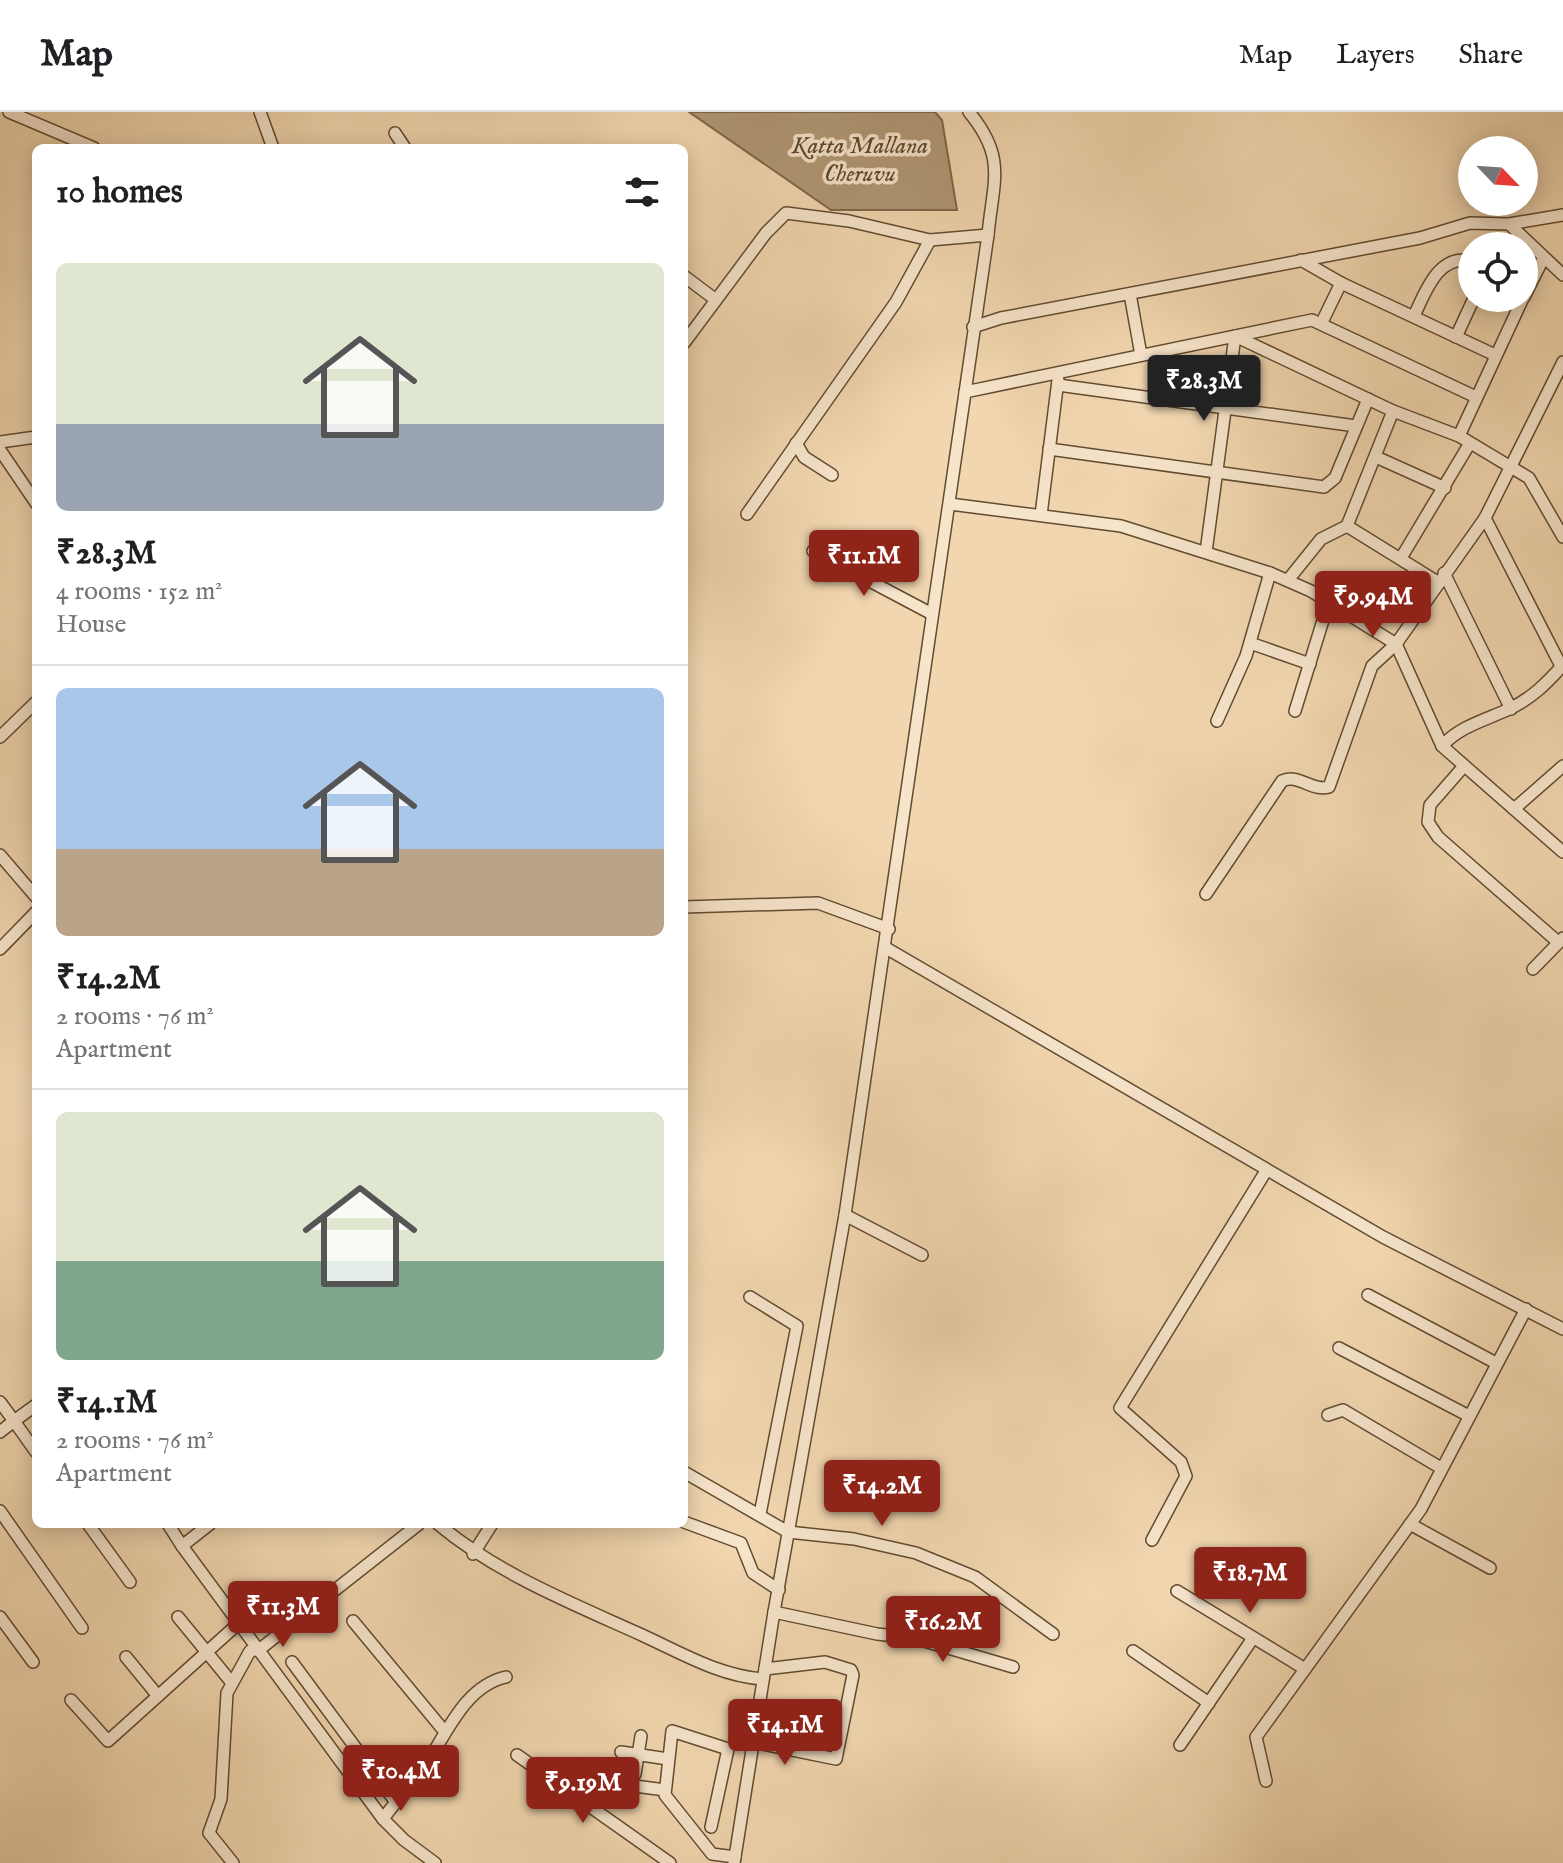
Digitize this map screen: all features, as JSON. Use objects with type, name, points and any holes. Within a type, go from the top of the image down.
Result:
[{"type":"street","points":[[9,112],[85,144]]},
{"type":"street","points":[[260,112],[272,144]]},
{"type":"street","points":[[711,1827],[728,1749],[672,1731],[665,1795],[709,1859],[735,1860],[774,1612],[845,1215],[988,235],[995,160],[992,143],[969,112]]},
{"type":"street","points":[[395,133],[402,144]]},
{"type":"street","points":[[688,338],[766,233],[786,213],[849,221],[930,240],[988,235]]},
{"type":"street","points":[[973,327],[1420,238],[1470,223],[1509,224],[1563,215]]},
{"type":"street","points":[[1509,224],[1563,275]]},
{"type":"street","points":[[747,514],[896,302],[930,240]]},
{"type":"street","points":[[1538,266],[1543,259]]},
{"type":"street","points":[[1301,260],[1341,283],[1495,355]]},
{"type":"street","points":[[1414,316],[1434,276],[1458,262]]},
{"type":"street","points":[[688,279],[716,300]]},
{"type":"street","points":[[1322,322],[1341,283]]},
{"type":"street","points":[[1130,294],[1141,355]]},
{"type":"street","points":[[1456,337],[1468,312]]},
{"type":"street","points":[[1459,436],[1516,312]]},
{"type":"street","points":[[965,392],[1058,379],[1141,355],[1300,321],[1322,322],[1476,397]]},
{"type":"street","points":[[1235,336],[1300,364],[1393,411],[1459,436],[1534,483],[1563,537]]},
{"type":"street","points":[[1206,552],[1235,336]]},
{"type":"street","points":[[1206,894],[1282,781],[1292,778],[1319,789],[1329,787],[1372,666],[1396,644],[1485,518],[1512,470],[1563,362]]},
{"type":"street","points":[[1058,379],[1224,408],[1356,426]]},
{"type":"street","points":[[1041,515],[1058,379]]},
{"type":"street","points":[[1049,449],[1324,487],[1335,478],[1368,399]]},
{"type":"street","points":[[1288,580],[1321,539],[1347,526],[1393,411]]},
{"type":"street","points":[[0,442],[32,438]]},
{"type":"street","points":[[796,443],[804,457],[832,475]]},
{"type":"street","points":[[1401,558],[1470,443]]},
{"type":"street","points":[[0,450],[32,497]]},
{"type":"street","points":[[1376,457],[1445,488]]},
{"type":"street","points":[[950,504],[1121,526],[1288,580],[1396,644],[1442,746],[1563,852]]},
{"type":"street","points":[[1442,746],[1480,720],[1511,709],[1539,690],[1562,666],[1485,518]]},
{"type":"street","points":[[1347,526],[1442,578],[1511,709]]},
{"type":"street","points":[[813,551],[932,614]]},
{"type":"street","points":[[1217,721],[1250,643],[1270,573]]},
{"type":"street","points":[[1295,711],[1328,604]]},
{"type":"street","points":[[1250,643],[1310,664]]},
{"type":"street","points":[[0,737],[32,706]]},
{"type":"street","points":[[1464,766],[1430,805],[1428,822],[1438,837],[1561,940],[1533,969]]},
{"type":"street","points":[[1514,809],[1563,766]]},
{"type":"street","points":[[0,855],[32,892]]},
{"type":"street","points":[[688,907],[818,903],[889,929]]},
{"type":"street","points":[[0,949],[32,916]]},
{"type":"street","points":[[886,948],[1383,1237],[1563,1329]]},
{"type":"street","points":[[1152,1540],[1186,1476],[1181,1462],[1120,1408],[1266,1171]]},
{"type":"street","points":[[845,1215],[922,1255]]},
{"type":"street","points":[[1368,1295],[1496,1363]]},
{"type":"street","points":[[750,1297],[797,1326],[760,1514]]},
{"type":"street","points":[[1266,1781],[1256,1737],[1410,1524],[1526,1309]]},
{"type":"street","points":[[1339,1348],[1469,1416]]},
{"type":"street","points":[[0,1402],[32,1446]]},
{"type":"street","points":[[0,1432],[32,1408]]},
{"type":"street","points":[[1328,1415],[1334,1410],[1343,1410],[1441,1468]]},
{"type":"street","points":[[688,1474],[788,1532],[854,1539],[916,1553],[975,1577],[1053,1634]]},
{"type":"street","points":[[0,1511],[82,1628]]},
{"type":"street","points":[[688,1523],[741,1543],[753,1573],[779,1590]]},
{"type":"street","points":[[1410,1524],[1490,1568]]},
{"type":"street","points":[[91,1528],[130,1582]]},
{"type":"street","points":[[171,1528],[383,1819],[404,1840],[435,1863]]},
{"type":"street","points":[[182,1546],[205,1528]]},
{"type":"street","points":[[233,1863],[209,1833],[221,1799],[227,1693],[232,1683],[250,1651],[260,1649],[414,1528]]},
{"type":"street","points":[[443,1528],[473,1554],[542,1590],[739,1677],[832,1662],[851,1670],[853,1675],[834,1761],[753,1742]]},
{"type":"street","points":[[473,1554],[489,1528]]},
{"type":"street","points":[[1177,1591],[1305,1669]]},
{"type":"street","points":[[774,1612],[877,1634],[914,1638],[1013,1667]]},
{"type":"street","points":[[0,1617],[33,1662]]},
{"type":"street","points":[[178,1617],[232,1683]]},
{"type":"street","points":[[353,1621],[445,1732]]},
{"type":"street","points":[[71,1700],[108,1741],[239,1623]]},
{"type":"street","points":[[1180,1745],[1253,1638]]},
{"type":"street","points":[[1133,1651],[1209,1703]]},
{"type":"street","points":[[126,1657],[158,1696]]},
{"type":"street","points":[[292,1662],[395,1801]]},
{"type":"street","points":[[383,1819],[424,1767],[445,1732],[489,1681],[506,1677]]},
{"type":"street","points":[[635,1774],[641,1736]]},
{"type":"street","points":[[621,1752],[668,1759]]},
{"type":"street","points":[[517,1755],[670,1863]]},
{"type":"street","points":[[576,1798],[605,1782],[665,1790]]},
{"type":"water","name":"Katta Mallana Cheruvu","points":[[689,112],[935,112],[942,120],[957,210],[831,210]]}]
